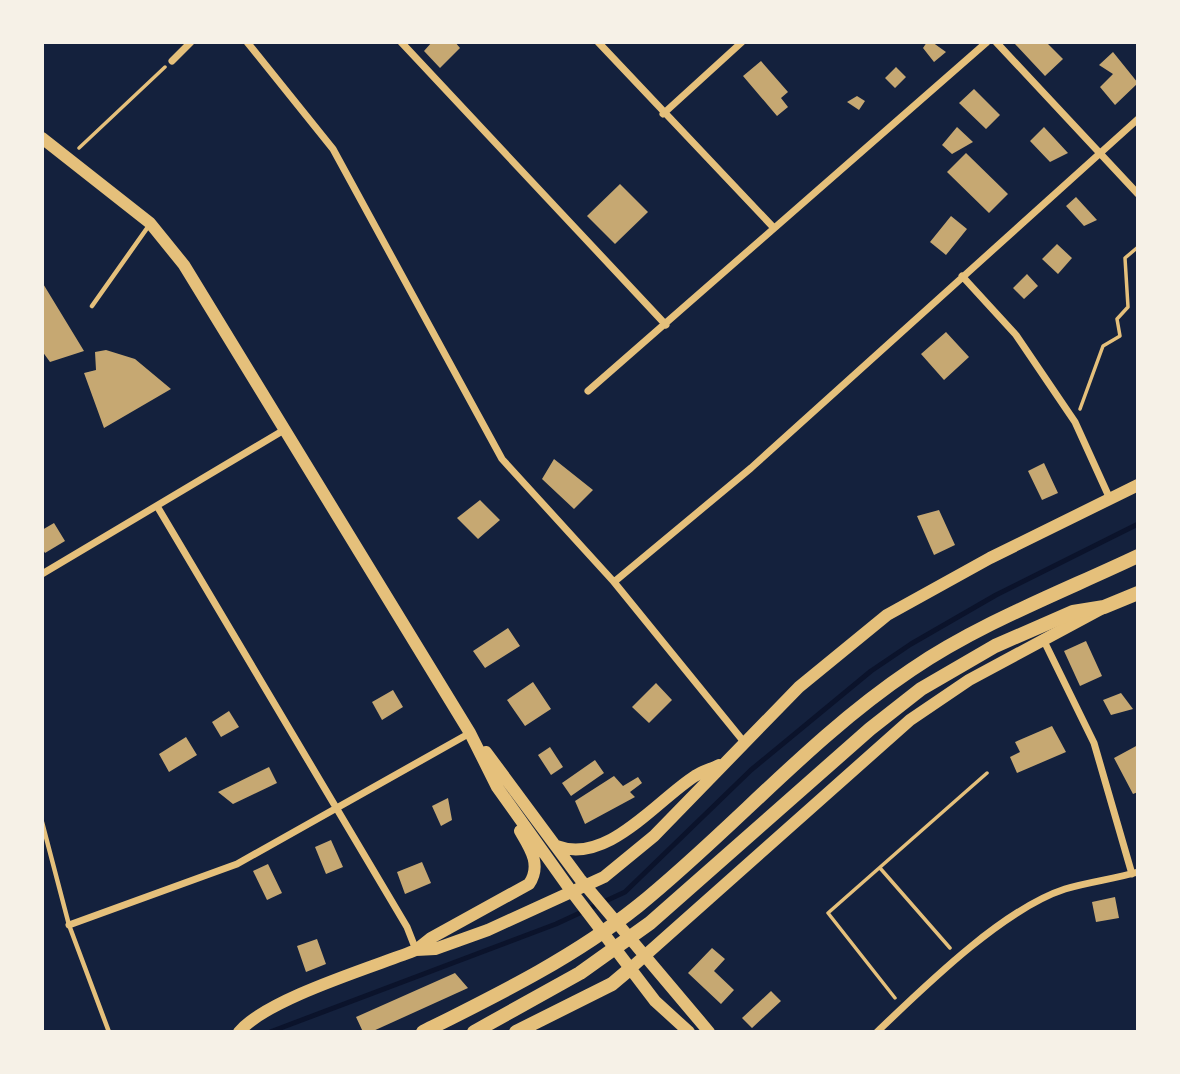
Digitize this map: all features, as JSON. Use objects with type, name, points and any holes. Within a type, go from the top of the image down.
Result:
[{"type":"main road","points":[[42,138],[150,223],[184,265],[470,733],[533,854],[534,877],[517,893],[431,937],[416,950],[264,1013],[239,1032]]},
{"type":"main road","points":[[416,950],[435,949],[488,930],[604,877],[654,836],[799,687],[887,615],[933,587],[1138,485]]},
{"type":"main road","points":[[423,1032],[568,956],[637,907],[866,704],[910,671],[984,629],[1138,556]]},
{"type":"main road","points":[[516,1032],[612,984],[628,965],[910,720],[968,680],[1104,607],[1138,593]]},
{"type":"main road","points":[[474,1032],[580,973],[650,923],[870,729],[921,689],[995,646],[1073,612],[1104,607]]},
{"type":"main road","points":[[470,733],[580,878],[709,1032]]},
{"type":"main road","points":[[557,846],[580,850],[604,844],[696,775],[723,764]]},
{"type":"main road","points":[[498,787],[569,888],[655,1001],[690,1032]]},
{"type":"street","points":[[172,61],[191,42]]},
{"type":"street","points":[[247,42],[333,149],[502,458],[614,582],[744,742]]},
{"type":"street","points":[[401,42],[666,325]]},
{"type":"street","points":[[598,42],[773,228]]},
{"type":"street","points":[[663,114],[742,42]]},
{"type":"street","points":[[588,391],[987,42]]},
{"type":"street","points":[[996,42],[1100,150],[1138,194]]},
{"type":"street","points":[[614,582],[751,468],[1138,118]]},
{"type":"street","points":[[962,276],[1016,335],[1075,422],[1110,499]]},
{"type":"street","points":[[42,573],[285,430]]},
{"type":"street","points":[[157,506],[407,927],[416,950]]},
{"type":"street","points":[[877,1032],[960,959],[1031,904],[1064,890],[1135,873],[1094,743],[1044,641]]},
{"type":"street","points":[[69,925],[222,871],[470,733]]},
{"type":"lane","points":[[92,306],[150,223]]},
{"type":"lane","points":[[42,822],[69,925],[109,1032]]},
{"type":"path","points":[[68,158],[172,61]]},
{"type":"path","points":[[1075,422],[1103,346],[1120,336],[1117,319],[1128,307],[1125,258],[1138,247]]},
{"type":"path","points":[[902,1008],[828,913],[987,774]]},
{"type":"path","points":[[880,868],[960,959]]},
{"type":"building","points":[[432,42],[455,42],[460,48],[440,68],[424,51]]},
{"type":"building","points":[[927,42],[932,42],[946,52],[934,62],[923,48]]},
{"type":"building","points":[[1046,42],[1063,59],[1045,76],[1015,44]]},
{"type":"building","points":[[1113,52],[1138,83],[1115,105],[1100,87],[1113,74],[1099,65]]},
{"type":"building","points":[[761,61],[788,92],[781,98],[788,107],[777,116],[743,76]]},
{"type":"building","points":[[896,67],[906,77],[895,88],[885,78]]},
{"type":"building","points":[[974,89],[1000,115],[986,129],[959,103]]},
{"type":"building","points":[[857,96],[865,101],[859,110],[847,102]]},
{"type":"building","points":[[957,127],[973,142],[952,154],[942,145]]},
{"type":"building","points":[[1044,127],[1068,153],[1050,162],[1030,141]]},
{"type":"building","points":[[966,153],[1008,194],[989,213],[947,172]]},
{"type":"building","points":[[620,184],[648,212],[615,244],[587,216]]},
{"type":"building","points":[[1076,197],[1097,220],[1084,226],[1066,206]]},
{"type":"building","points":[[951,216],[967,229],[946,255],[930,242]]},
{"type":"building","points":[[1057,244],[1072,258],[1058,274],[1042,259]]},
{"type":"building","points":[[1027,274],[1038,286],[1024,299],[1013,288]]},
{"type":"building","points":[[42,282],[84,351],[50,362],[42,351]]},
{"type":"building","points":[[946,332],[969,357],[944,380],[921,354]]},
{"type":"building","points":[[106,350],[135,359],[171,389],[104,428],[84,373],[96,370],[95,352]]},
{"type":"building","points":[[554,459],[593,490],[574,509],[542,479]]},
{"type":"building","points":[[1044,463],[1058,493],[1042,500],[1028,471]]},
{"type":"building","points":[[480,500],[500,520],[478,539],[457,518]]},
{"type":"building","points":[[939,510],[955,545],[934,555],[917,516]]},
{"type":"building","points":[[54,523],[65,541],[45,553],[42,548],[42,530]]},
{"type":"building","points":[[508,628],[520,646],[485,668],[473,651]]},
{"type":"building","points":[[1086,641],[1102,676],[1080,686],[1064,651]]},
{"type":"building","points":[[533,682],[551,709],[525,726],[507,700]]},
{"type":"building","points":[[656,683],[672,700],[649,723],[632,707]]},
{"type":"building","points":[[393,690],[403,707],[382,720],[372,702]]},
{"type":"building","points":[[1121,693],[1133,709],[1111,715],[1103,700]]},
{"type":"building","points":[[229,711],[239,727],[221,737],[212,722]]},
{"type":"building","points":[[1052,726],[1066,752],[1017,773],[1010,757],[1020,752],[1015,742]]},
{"type":"building","points":[[186,737],[197,755],[169,772],[159,754]]},
{"type":"building","points":[[1138,745],[1138,792],[1133,794],[1114,758]]},
{"type":"building","points":[[550,747],[563,767],[551,775],[538,755]]},
{"type":"building","points":[[595,760],[604,773],[571,796],[562,783]]},
{"type":"building","points":[[269,767],[277,783],[233,804],[218,792]]},
{"type":"building","points":[[614,776],[623,786],[638,777],[642,783],[630,792],[635,797],[585,824],[575,801]]},
{"type":"building","points":[[448,798],[452,820],[441,826],[432,806]]},
{"type":"building","points":[[331,840],[343,867],[326,874],[315,847]]},
{"type":"building","points":[[422,862],[431,883],[405,894],[397,872]]},
{"type":"building","points":[[268,864],[282,893],[267,900],[253,871]]},
{"type":"building","points":[[1115,897],[1119,918],[1096,922],[1092,902]]},
{"type":"building","points":[[317,939],[326,964],[306,972],[297,946]]},
{"type":"building","points":[[712,948],[725,959],[714,971],[734,990],[721,1004],[688,973]]},
{"type":"building","points":[[455,973],[468,988],[371,1032],[363,1032],[356,1017]]},
{"type":"building","points":[[771,991],[781,1001],[752,1028],[742,1018]]},
{"type":"waterway","points":[[270,1032],[556,924],[625,892],[751,770],[871,671],[911,644],[996,595],[1138,524]]}]
